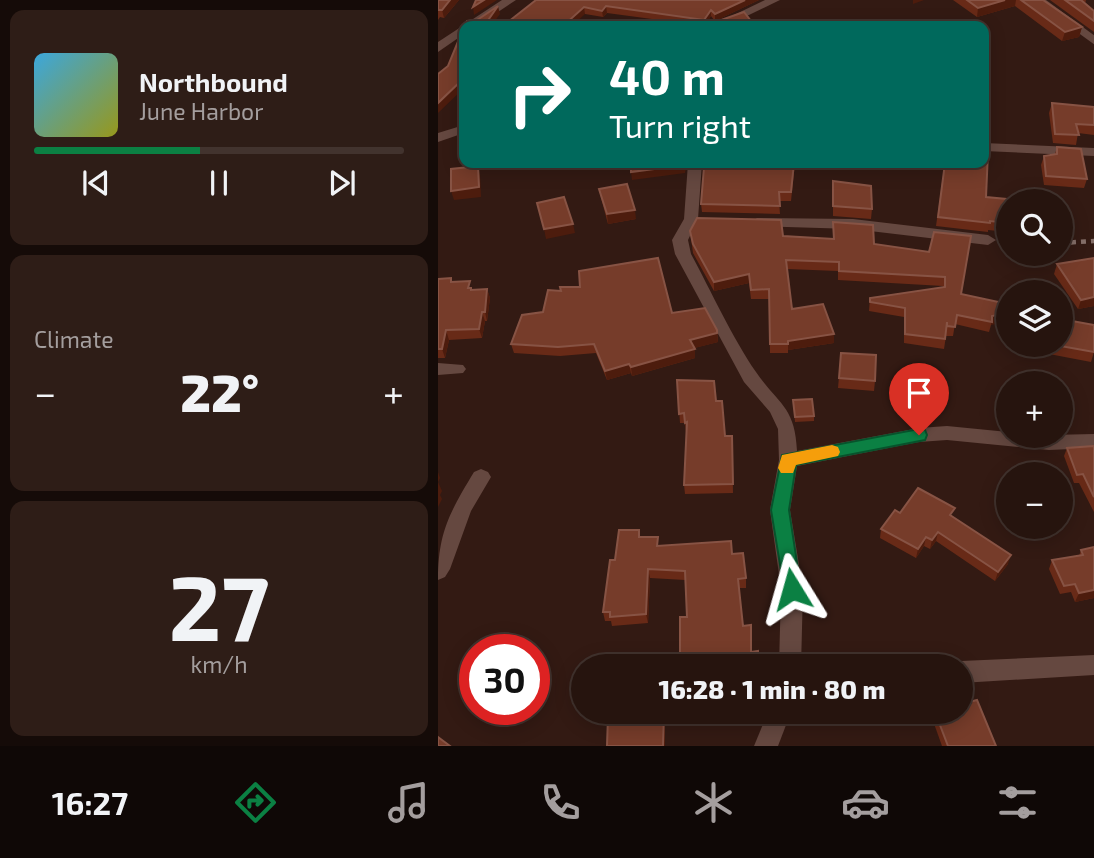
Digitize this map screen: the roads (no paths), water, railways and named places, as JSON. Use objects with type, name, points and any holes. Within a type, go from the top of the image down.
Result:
[{"type":"street","points":[[477,21],[510,0]]},
{"type":"street","points":[[728,21],[775,0]]},
{"type":"street","points":[[1039,0],[1094,42]]},
{"type":"street","points":[[438,48],[459,33]]},
{"type":"street","points":[[438,138],[459,131]]},
{"type":"street","points":[[989,147],[1094,152]]},
{"type":"street","points":[[695,168],[697,219],[680,240],[683,254],[750,377],[784,418],[787,429],[788,460],[780,510],[792,589],[791,654]]},
{"type":"street","points":[[739,222],[853,225],[988,240]]},
{"type":"street","points":[[438,369],[457,369]]},
{"type":"street","points":[[788,460],[928,434],[947,433],[1049,443],[1094,441]]},
{"type":"street","points":[[438,572],[462,509],[481,478]]},
{"type":"street","points":[[973,672],[1094,665]]},
{"type":"street","points":[[766,746],[775,724]]}]
